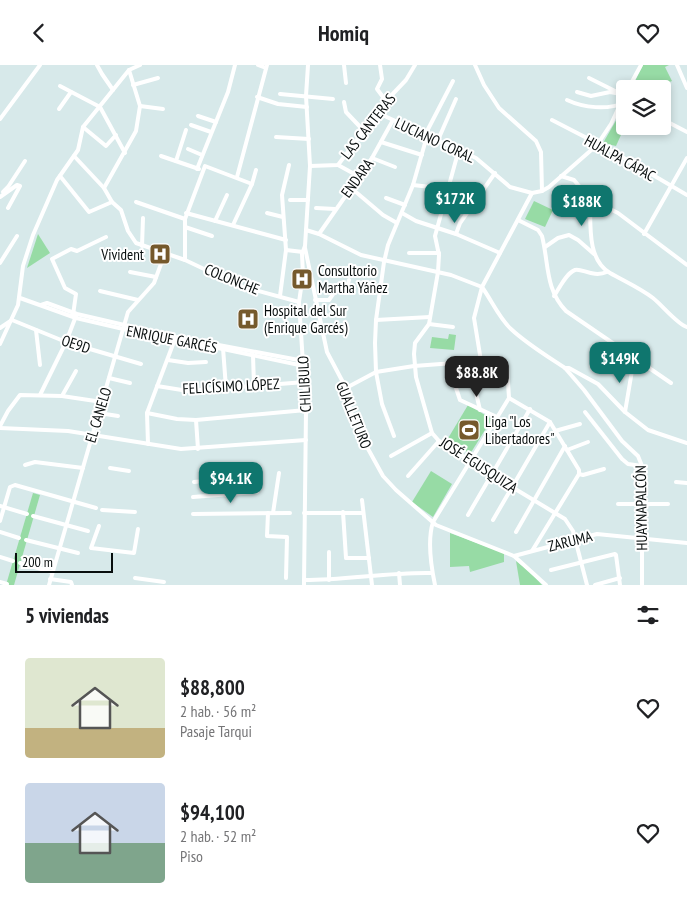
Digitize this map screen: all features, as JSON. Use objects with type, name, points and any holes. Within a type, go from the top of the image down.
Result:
[{"type":"street","points":[[0,119],[40,65]]},
{"type":"street","points":[[98,65],[114,90]]},
{"type":"street","points":[[0,344],[20,298],[24,266],[34,235],[60,177],[78,148],[83,127],[129,70],[140,65]]},
{"type":"street","points":[[197,169],[228,92],[235,65]]},
{"type":"street","points":[[237,177],[267,66],[258,65]]},
{"type":"street","name":"CHILIBULO","points":[[304,583],[306,411],[299,302],[303,275],[310,166],[306,96],[308,65]]},
{"type":"street","points":[[344,65],[346,83]]},
{"type":"street","points":[[380,65],[382,79],[377,89],[386,101]]},
{"type":"street","name":"LAS CANTERAS","points":[[310,166],[338,165],[386,101],[406,80],[414,65]]},
{"type":"street","points":[[475,65],[484,85],[499,108],[536,141],[541,152],[542,191]]},
{"type":"street","points":[[633,80],[641,65]]},
{"type":"street","points":[[677,65],[687,88]]},
{"type":"street","points":[[104,188],[136,131],[140,106],[129,70]]},
{"type":"street","points":[[133,85],[158,78]]},
{"type":"street","points":[[589,78],[616,91]]},
{"type":"street","points":[[394,436],[382,404],[376,372],[376,320],[384,261],[396,223],[413,185],[426,135],[453,81]]},
{"type":"street","points":[[60,86],[100,107],[125,153]]},
{"type":"street","points":[[59,109],[71,92]]},
{"type":"street","points":[[577,92],[591,96],[610,92],[616,93]]},
{"type":"street","points":[[280,94],[333,99]]},
{"type":"street","points":[[258,97],[278,104],[307,107]]},
{"type":"street","points":[[438,141],[456,99]]},
{"type":"street","points":[[567,100],[578,105],[591,107],[616,105]]},
{"type":"street","points":[[344,102],[348,113],[364,131]]},
{"type":"street","points":[[140,106],[163,109]]},
{"type":"street","name":"LUCIANO CORAL","points":[[378,113],[459,149],[476,158],[510,187],[532,193],[549,187],[597,145],[612,124],[616,114]]},
{"type":"street","points":[[198,116],[216,122]]},
{"type":"street","name":"ENDARA","points":[[318,234],[372,158],[393,120]]},
{"type":"street","name":"HUALPA CÁPAC","points":[[552,120],[597,145],[612,151],[670,187],[687,195]]},
{"type":"street","points":[[671,124],[687,132]]},
{"type":"street","points":[[191,125],[211,133]]},
{"type":"street","points":[[83,127],[106,147],[116,135]]},
{"type":"street","points":[[176,161],[186,130]]},
{"type":"street","points":[[276,137],[308,139]]},
{"type":"street","points":[[381,142],[422,155]]},
{"type":"street","points":[[188,149],[202,155]]},
{"type":"street","name":"JOSÉ EGUSQUIZA","points":[[459,149],[435,237],[439,253],[438,272],[429,323],[415,343],[414,366],[432,433],[438,441],[555,512],[569,524],[576,539],[587,585]]},
{"type":"street","points":[[74,156],[104,188],[112,202],[121,210],[132,238],[142,246],[143,218]]},
{"type":"street","points":[[161,156],[203,171]]},
{"type":"street","points":[[372,158],[396,167]]},
{"type":"street","points":[[644,234],[687,158]]},
{"type":"street","points":[[0,196],[8,187],[24,161]]},
{"type":"street","points":[[280,296],[286,250],[282,195],[289,165]]},
{"type":"street","points":[[338,165],[358,176]]},
{"type":"street","points":[[185,259],[186,213],[206,166],[252,183]]},
{"type":"street","points":[[233,225],[256,170]]},
{"type":"street","points":[[456,234],[460,223],[494,173]]},
{"type":"street","points":[[561,176],[574,180],[590,199],[618,213],[687,265]]},
{"type":"street","points":[[60,177],[89,212],[112,202]]},
{"type":"street","points":[[0,196],[17,185],[20,186],[8,208]]},
{"type":"street","points":[[413,185],[448,189]]},
{"type":"street","points":[[350,187],[383,215],[396,223]]},
{"type":"street","points":[[346,388],[376,372],[414,366],[482,361],[474,318],[482,287],[532,193]]},
{"type":"street","points":[[215,221],[227,195]]},
{"type":"street","points":[[386,198],[405,205]]},
{"type":"street","points":[[290,200],[308,199]]},
{"type":"street","points":[[590,199],[594,254]]},
{"type":"street","points":[[136,202],[185,219]]},
{"type":"street","points":[[316,208],[335,209]]},
{"type":"street","points":[[186,213],[286,240]]},
{"type":"street","points":[[267,213],[284,217]]},
{"type":"street","points":[[402,213],[416,221],[456,234],[500,253]]},
{"type":"street","points":[[518,220],[538,230],[542,236],[551,287],[554,296],[566,311],[671,383]]},
{"type":"street","points":[[185,227],[212,237]]},
{"type":"street","points":[[306,231],[318,234],[350,251],[384,261],[438,272],[482,287],[510,329],[565,368],[569,368],[598,384],[625,412],[653,433],[687,443]]},
{"type":"street","points":[[0,263],[17,235]]},
{"type":"street","points":[[545,247],[568,235],[578,240],[594,254],[607,272],[651,296],[680,324],[687,327]]},
{"type":"street","points":[[40,395],[66,342],[74,315],[76,294],[64,288],[52,259],[71,249],[77,251],[106,237]]},
{"type":"street","name":"COLONCHE","points":[[142,246],[185,259],[240,285],[299,302]]},
{"type":"street","name":"GUALLETURO","points":[[305,246],[327,352],[346,388],[356,427],[383,476],[436,525],[514,556],[546,585]]},
{"type":"street","points":[[286,250],[303,252]]},
{"type":"street","name":"EL CANELO","points":[[49,585],[128,312],[156,277],[165,253]]},
{"type":"street","points":[[409,253],[439,253]]},
{"type":"street","points":[[554,296],[573,271],[578,269],[596,274],[607,272]]},
{"type":"street","points":[[130,272],[156,277]]},
{"type":"street","points":[[315,300],[329,300],[336,290],[346,291],[349,280]]},
{"type":"street","points":[[100,291],[138,300]]},
{"type":"street","name":"ENRIQUE GARCÉS","points":[[20,298],[74,315],[175,339],[304,363]]},
{"type":"street","points":[[376,320],[430,317]]},
{"type":"street","points":[[0,328],[12,320]]},
{"type":"street","name":"OE9D","points":[[12,320],[66,342],[141,364]]},
{"type":"street","points":[[429,323],[453,327]]},
{"type":"street","points":[[36,330],[40,365]]},
{"type":"street","points":[[148,444],[147,413],[175,339]]},
{"type":"street","points":[[223,347],[226,388]]},
{"type":"street","points":[[252,354],[254,386]]},
{"type":"street","points":[[625,412],[634,359]]},
{"type":"street","points":[[168,360],[188,363],[206,362]]},
{"type":"street","points":[[471,362],[480,410]]},
{"type":"street","name":"HUAYNAPALCÓN","points":[[565,368],[622,441],[638,456],[642,467],[642,585]]},
{"type":"street","points":[[435,585],[432,573],[430,538],[433,522],[508,398],[507,370],[490,374]]},
{"type":"street","points":[[62,395],[76,371]]},
{"type":"street","points":[[110,377],[130,383]]},
{"type":"street","name":"FELICÍSIMO LÓPEZ","points":[[157,386],[188,391],[305,382]]},
{"type":"street","points":[[454,382],[460,400],[497,417]]},
{"type":"street","points":[[102,402],[62,395],[20,395],[8,411],[0,427],[59,430],[181,449],[306,440]]},
{"type":"street","points":[[508,398],[550,422],[578,467],[579,474],[532,551]]},
{"type":"street","points":[[468,515],[530,409]]},
{"type":"street","points":[[147,413],[177,419],[196,420],[306,411]]},
{"type":"street","points":[[585,412],[622,459],[642,467]]},
{"type":"street","points":[[99,413],[118,416]]},
{"type":"street","points":[[196,420],[198,449]]},
{"type":"street","points":[[493,520],[550,422]]},
{"type":"street","points":[[555,431],[580,424]]},
{"type":"street","points":[[391,456],[432,433]]},
{"type":"street","points":[[408,476],[438,441]]},
{"type":"street","points":[[516,532],[533,499],[566,448],[588,442]]},
{"type":"street","points":[[25,465],[36,463],[83,468]]},
{"type":"street","points":[[223,467],[226,495]]},
{"type":"street","points":[[110,468],[129,471]]},
{"type":"street","points":[[579,474],[583,475],[604,469]]},
{"type":"street","points":[[273,513],[279,473]]},
{"type":"street","points":[[194,482],[257,476]]},
{"type":"street","points":[[676,482],[687,483]]},
{"type":"street","points":[[0,521],[2,507],[12,485],[96,508]]},
{"type":"street","points":[[194,497],[257,493]]},
{"type":"street","points":[[362,500],[372,585]]},
{"type":"street","points":[[618,504],[668,504]]},
{"type":"street","points":[[2,507],[27,514]]},
{"type":"street","points":[[102,510],[135,512]]},
{"type":"street","points":[[343,512],[346,558],[368,558]]},
{"type":"street","points":[[268,513],[267,536],[287,537],[286,578]]},
{"type":"street","points":[[193,514],[290,513]]},
{"type":"street","points":[[304,513],[363,513]]},
{"type":"street","points":[[33,516],[88,531]]},
{"type":"street","points":[[99,526],[91,548],[134,553],[138,529]]},
{"type":"street","points":[[0,532],[19,538]]},
{"type":"street","name":"ZARUMA","points":[[514,556],[597,533],[687,543]]},
{"type":"street","points":[[26,540],[78,553]]},
{"type":"street","points":[[329,552],[329,580]]},
{"type":"street","points":[[551,571],[616,554],[620,585]]},
{"type":"street","points":[[0,557],[13,561]]},
{"type":"street","points":[[20,563],[52,572]]},
{"type":"street","points":[[304,583],[399,573],[432,573]]},
{"type":"street","points":[[399,573],[400,585]]},
{"type":"street","points":[[135,578],[164,582]]},
{"type":"street","points":[[595,585],[620,578]]},
{"type":"street","points":[[50,579],[71,583],[72,585]]},
{"type":"street","points":[[0,582],[6,584]]},
{"type":"green space","points":[[643,65],[669,65],[665,67],[672,81],[636,80]]},
{"type":"green space","points":[[616,121],[616,135],[621,135],[616,146],[603,143]]},
{"type":"green space","points":[[534,201],[553,210],[545,227],[525,219]]},
{"type":"green space","points":[[38,234],[50,253],[27,268]]},
{"type":"green space","points":[[449,334],[456,335],[454,350],[430,348],[432,337],[448,339]]},
{"type":"green space","name":"Liga \"Los Libertadores\"","points":[[468,405],[492,419],[470,454],[447,440]]},
{"type":"green space","points":[[431,471],[452,484],[433,517],[412,502]]},
{"type":"green space","points":[[33,493],[40,495],[14,585],[6,585]]},
{"type":"green space","points":[[450,533],[504,553],[504,562],[470,572],[469,566],[450,567]]},
{"type":"green space","points":[[516,561],[529,571],[542,585],[520,585]]},
{"type":"place","name":"Vivident","points":[[160,254]]},
{"type":"place","name":"Consultorio Martha Yáñez","points":[[302,279]]},
{"type":"place","name":"Hospital del Sur (Enrique Garcés)","points":[[248,319]]},
{"type":"place","name":"Liga \"Los Libertadores\"","points":[[469,430]]}]
